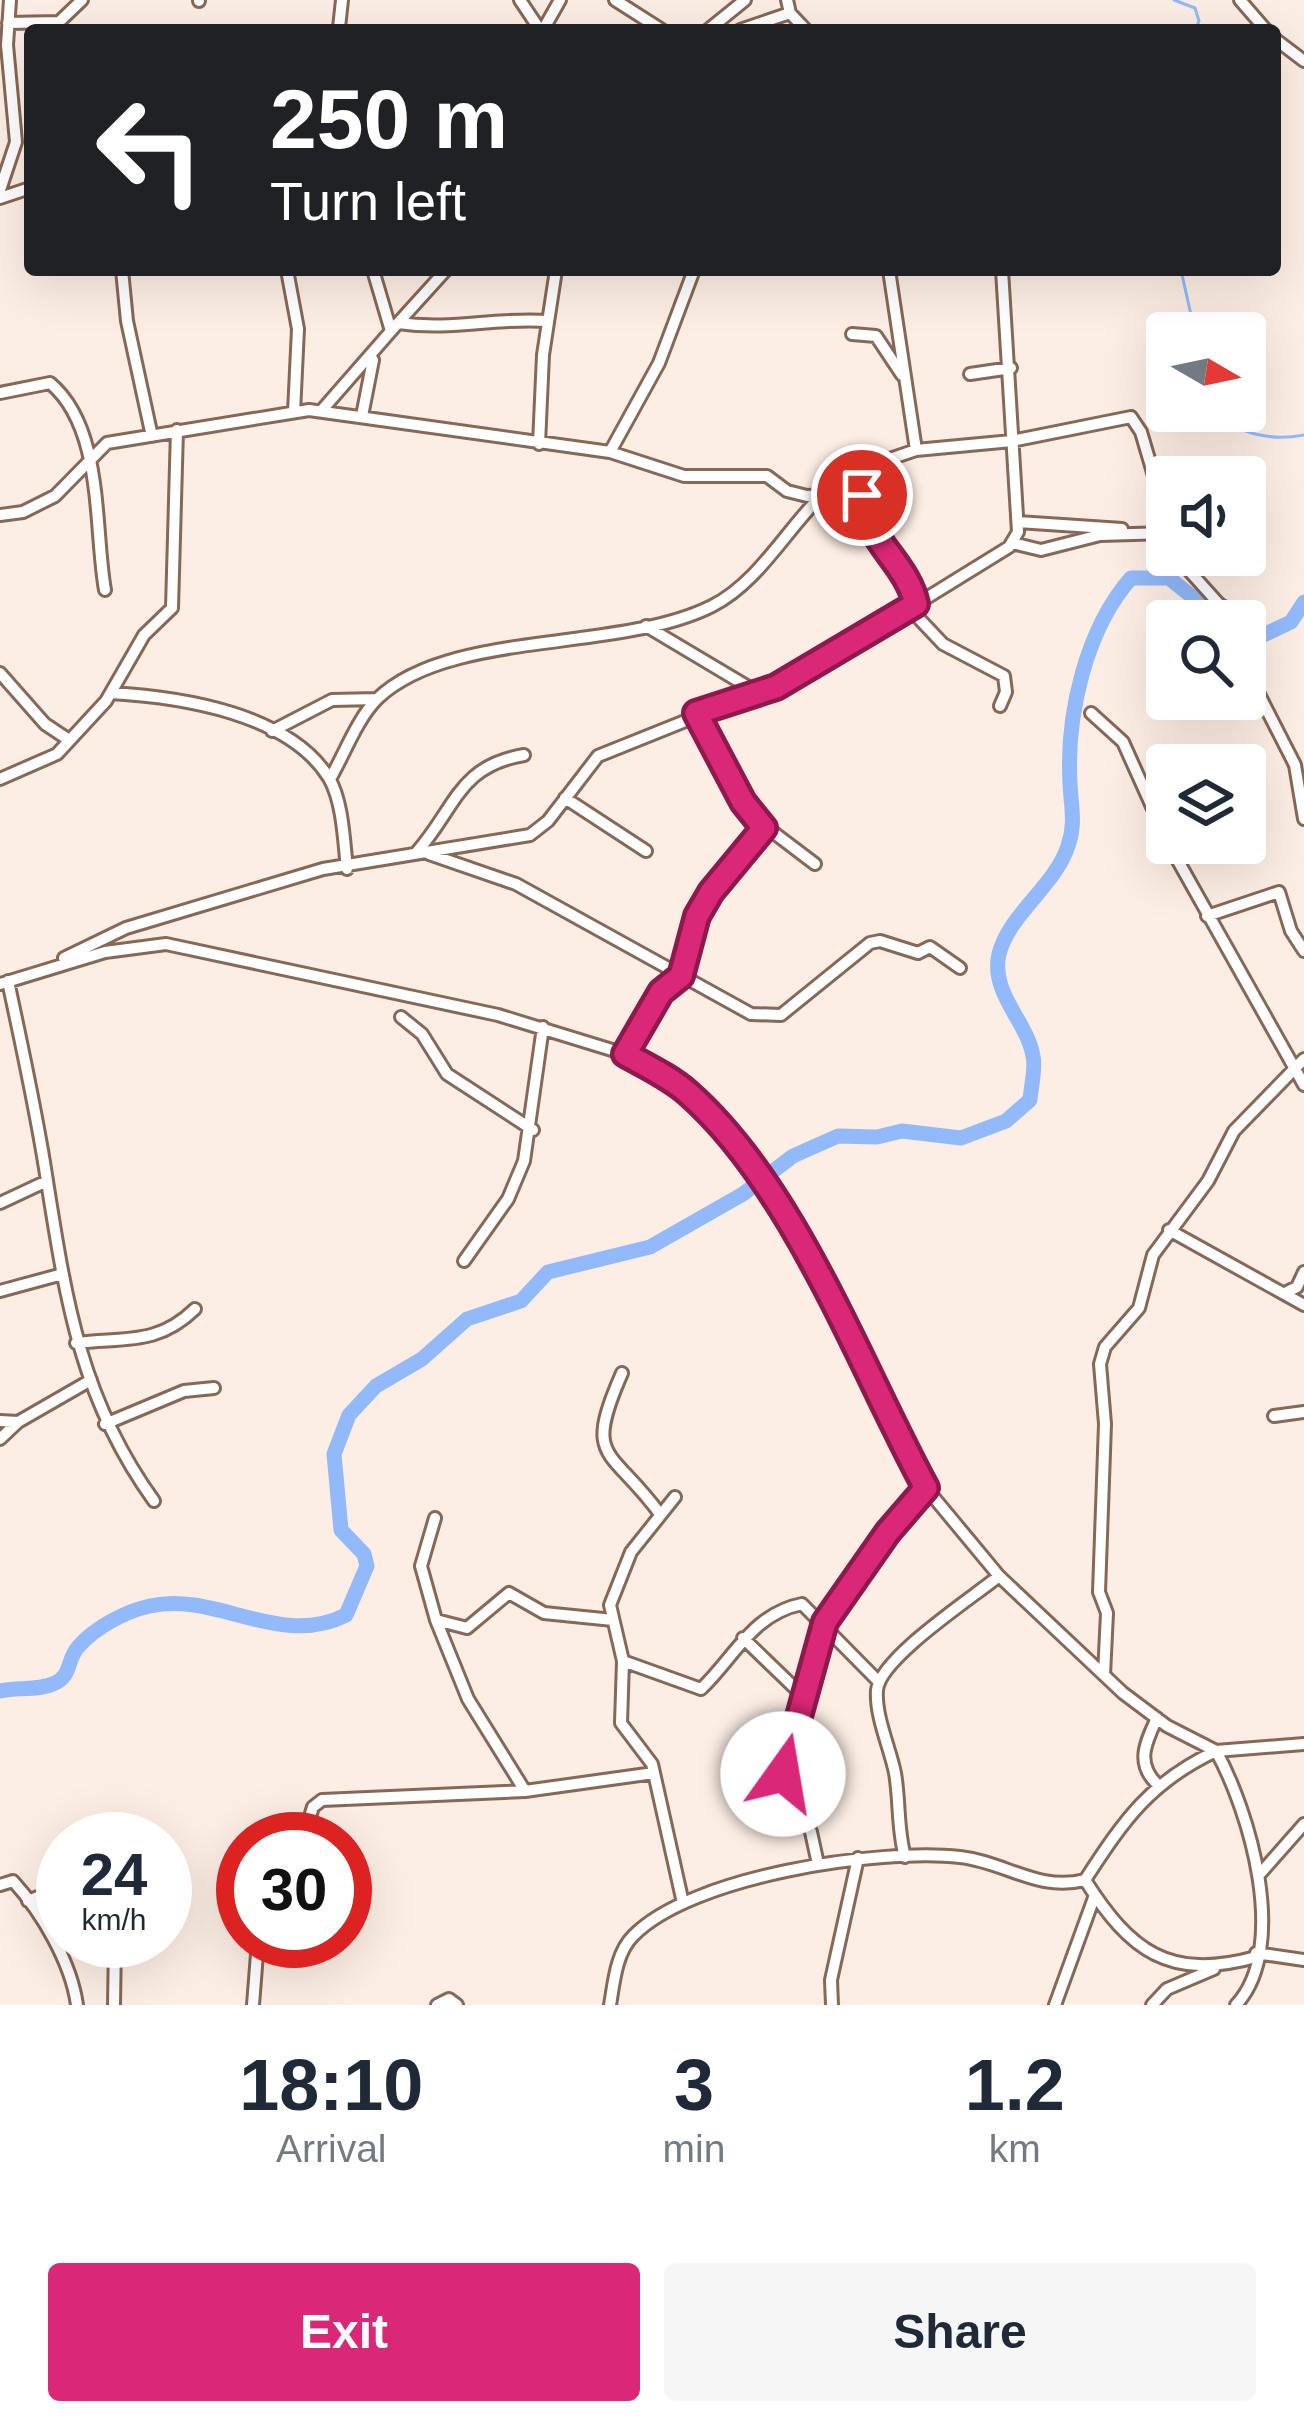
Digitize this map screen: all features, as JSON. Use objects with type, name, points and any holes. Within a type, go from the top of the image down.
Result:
[{"type":"street","points":[[0,194],[16,142],[10,0]]},
{"type":"street","points":[[8,23],[59,22],[82,0]]},
{"type":"street","points":[[615,0],[653,24]]},
{"type":"street","points":[[715,24],[745,0]]},
{"type":"street","points":[[1240,0],[1261,24]]},
{"type":"street","points":[[752,24],[789,6]]},
{"type":"street","points":[[123,276],[151,432]]},
{"type":"street","points":[[288,276],[298,329],[294,412]]},
{"type":"street","points":[[376,276],[395,327]]},
{"type":"street","points":[[322,410],[441,276]]},
{"type":"street","points":[[539,444],[555,276]]},
{"type":"street","points":[[610,452],[659,363],[692,276]]},
{"type":"street","points":[[890,276],[916,450]]},
{"type":"street","points":[[53,965],[126,928],[322,869],[347,869],[530,835],[598,756],[696,713],[760,694],[821,663],[1012,543],[1018,522],[1003,276]]},
{"type":"street","points":[[395,327],[455,330],[470,323],[548,321]]},
{"type":"street","points":[[851,334],[876,336],[902,375]]},
{"type":"street","points":[[362,416],[375,354]]},
{"type":"street","points":[[970,374],[1011,368]]},
{"type":"street","points":[[0,393],[55,386],[90,457],[100,500],[105,590]]},
{"type":"street","points":[[0,515],[23,512],[55,496],[107,443],[151,432],[239,426],[322,410],[610,452],[672,473],[757,474],[787,491],[822,495]]},
{"type":"street","points":[[272,731],[332,700],[377,699],[457,658],[646,626],[722,600],[822,495],[875,464],[916,450],[1012,441],[1132,417],[1146,458]]},
{"type":"street","points":[[0,779],[52,758],[111,693],[144,635],[168,614],[176,596],[177,430]]},
{"type":"street","points":[[875,464],[862,495],[864,512],[901,568],[912,606],[943,644],[1004,676],[1006,692],[1000,706]]},
{"type":"street","points":[[1018,522],[1146,532]]},
{"type":"street","points":[[1012,543],[1041,550],[1132,532]]},
{"type":"street","points":[[1197,576],[1221,600]]},
{"type":"street","points":[[646,626],[760,694]]},
{"type":"street","points":[[0,673],[45,724],[69,740]]},
{"type":"street","points":[[111,693],[240,717],[304,750],[330,779],[347,869]]},
{"type":"street","points":[[330,779],[377,699]]},
{"type":"street","points":[[1266,708],[1295,765],[1303,813]]},
{"type":"street","points":[[696,713],[743,802],[764,828],[790,841],[815,864]]},
{"type":"street","points":[[1091,713],[1123,742],[1146,793]]},
{"type":"street","points":[[419,854],[476,770],[524,755]]},
{"type":"street","points":[[565,798],[646,851]]},
{"type":"street","points":[[625,1054],[661,992],[681,976],[697,916],[723,875],[764,828]]},
{"type":"street","points":[[419,854],[516,884],[751,1015],[771,1017],[807,999],[870,944],[880,941],[918,953],[930,947],[960,968]]},
{"type":"street","points":[[1180,864],[1304,1085]]},
{"type":"street","points":[[1207,916],[1279,892],[1291,931],[1304,951]]},
{"type":"street","points":[[154,1501],[105,1424],[76,1343],[4,982],[137,945],[166,944],[543,1027],[625,1054],[683,1089],[745,1159],[844,1324],[926,1488],[999,1576],[1157,1718],[1216,1750],[1250,1824],[1259,1876],[1256,1955],[1250,1985],[1236,2005]]},
{"type":"street","points":[[401,1017],[422,1034],[447,1074],[533,1130]]},
{"type":"street","points":[[464,1261],[508,1199],[533,1130],[543,1027]]},
{"type":"street","points":[[1104,1675],[1107,1613],[1099,1592],[1105,1424],[1100,1364],[1105,1347],[1139,1308],[1153,1255],[1201,1192],[1247,1112],[1304,1059]]},
{"type":"street","points":[[0,1203],[47,1181]]},
{"type":"street","points":[[1168,1230],[1193,1248],[1287,1292],[1304,1305]]},
{"type":"street","points":[[1287,1292],[1297,1287],[1304,1272]]},
{"type":"street","points":[[0,1291],[59,1275]]},
{"type":"street","points":[[76,1343],[140,1341],[174,1329],[194,1310]]},
{"type":"street","points":[[622,1373],[599,1434],[604,1453],[660,1514]]},
{"type":"street","points":[[0,1439],[18,1422],[91,1380]]},
{"type":"street","points":[[105,1424],[184,1391],[214,1388]]},
{"type":"street","points":[[1274,1416],[1304,1412]]},
{"type":"street","points":[[0,1421],[18,1422]]},
{"type":"street","points":[[818,1864],[811,1832],[783,1774],[802,1694],[825,1622],[888,1532],[926,1488]]},
{"type":"street","points":[[676,1497],[612,1589],[623,1661],[622,1723],[654,1774],[683,1904]]},
{"type":"street","points":[[435,1518],[422,1566],[436,1620],[468,1699],[525,1791]]},
{"type":"street","points":[[905,1857],[897,1828],[899,1795],[876,1697],[878,1681],[910,1647],[999,1576]]},
{"type":"street","points":[[436,1620],[467,1628],[509,1593],[544,1613],[614,1620]]},
{"type":"street","points":[[623,1661],[697,1690],[743,1638],[796,1605],[825,1622],[878,1681]]},
{"type":"street","points":[[743,1638],[802,1694]]},
{"type":"street","points":[[1157,1718],[1143,1758],[1143,1768],[1157,1784]]},
{"type":"street","points":[[1085,1880],[1113,1836],[1157,1784],[1216,1750],[1304,1744]]},
{"type":"street","points":[[311,1812],[322,1800],[525,1791],[654,1774]]},
{"type":"street","points":[[1259,1876],[1304,1824]]},
{"type":"street","points":[[610,2005],[627,1942],[660,1914],[818,1864],[858,1858],[961,1857],[1043,1884],[1085,1880]]},
{"type":"street","points":[[832,2005],[831,1980],[858,1858]]},
{"type":"street","points":[[1085,1880],[1133,1945],[1217,1968]]},
{"type":"street","points":[[0,1886],[13,1881],[28,1901],[61,1954],[77,2005]]},
{"type":"street","points":[[1055,2005],[1095,1895]]},
{"type":"street","points":[[28,1901],[36,1898]]},
{"type":"street","points":[[1152,2005],[1167,1989],[1256,1955],[1304,1960]]},
{"type":"street","points":[[114,2005],[115,1968]]},
{"type":"street","points":[[253,2005],[256,1968]]},
{"type":"street","points":[[437,2005],[453,1999],[457,2005]]},
{"type":"waterway","points":[[1174,0],[1195,8],[1198,24]]},
{"type":"waterway","points":[[1182,276],[1190,312]]},
{"type":"waterway","points":[[1250,432],[1304,435]]},
{"type":"waterway","points":[[0,1691],[55,1683],[93,1633],[150,1606],[199,1606],[297,1626],[346,1615],[367,1566],[364,1554],[341,1530],[334,1454],[349,1415],[376,1386],[422,1359],[467,1319],[521,1301],[548,1272],[650,1247],[743,1194],[793,1156],[838,1136],[877,1137],[902,1131],[961,1138],[1006,1121],[1030,1100],[1033,1056],[1004,994],[999,954],[1012,926],[1053,874],[1068,846],[1072,729],[1082,674],[1102,622],[1131,578],[1169,578],[1196,600]]},
{"type":"waterway","points":[[1266,634],[1291,622],[1304,602]]},
{"type":"route","points":[[783,1774],[825,1622],[888,1532],[926,1488],[844,1324],[745,1159],[683,1089],[625,1054],[661,992],[681,976],[697,916],[711,892],[764,828],[743,802],[696,713],[760,694],[805,673],[916,604],[901,568],[881,545],[864,512],[862,495]]}]
